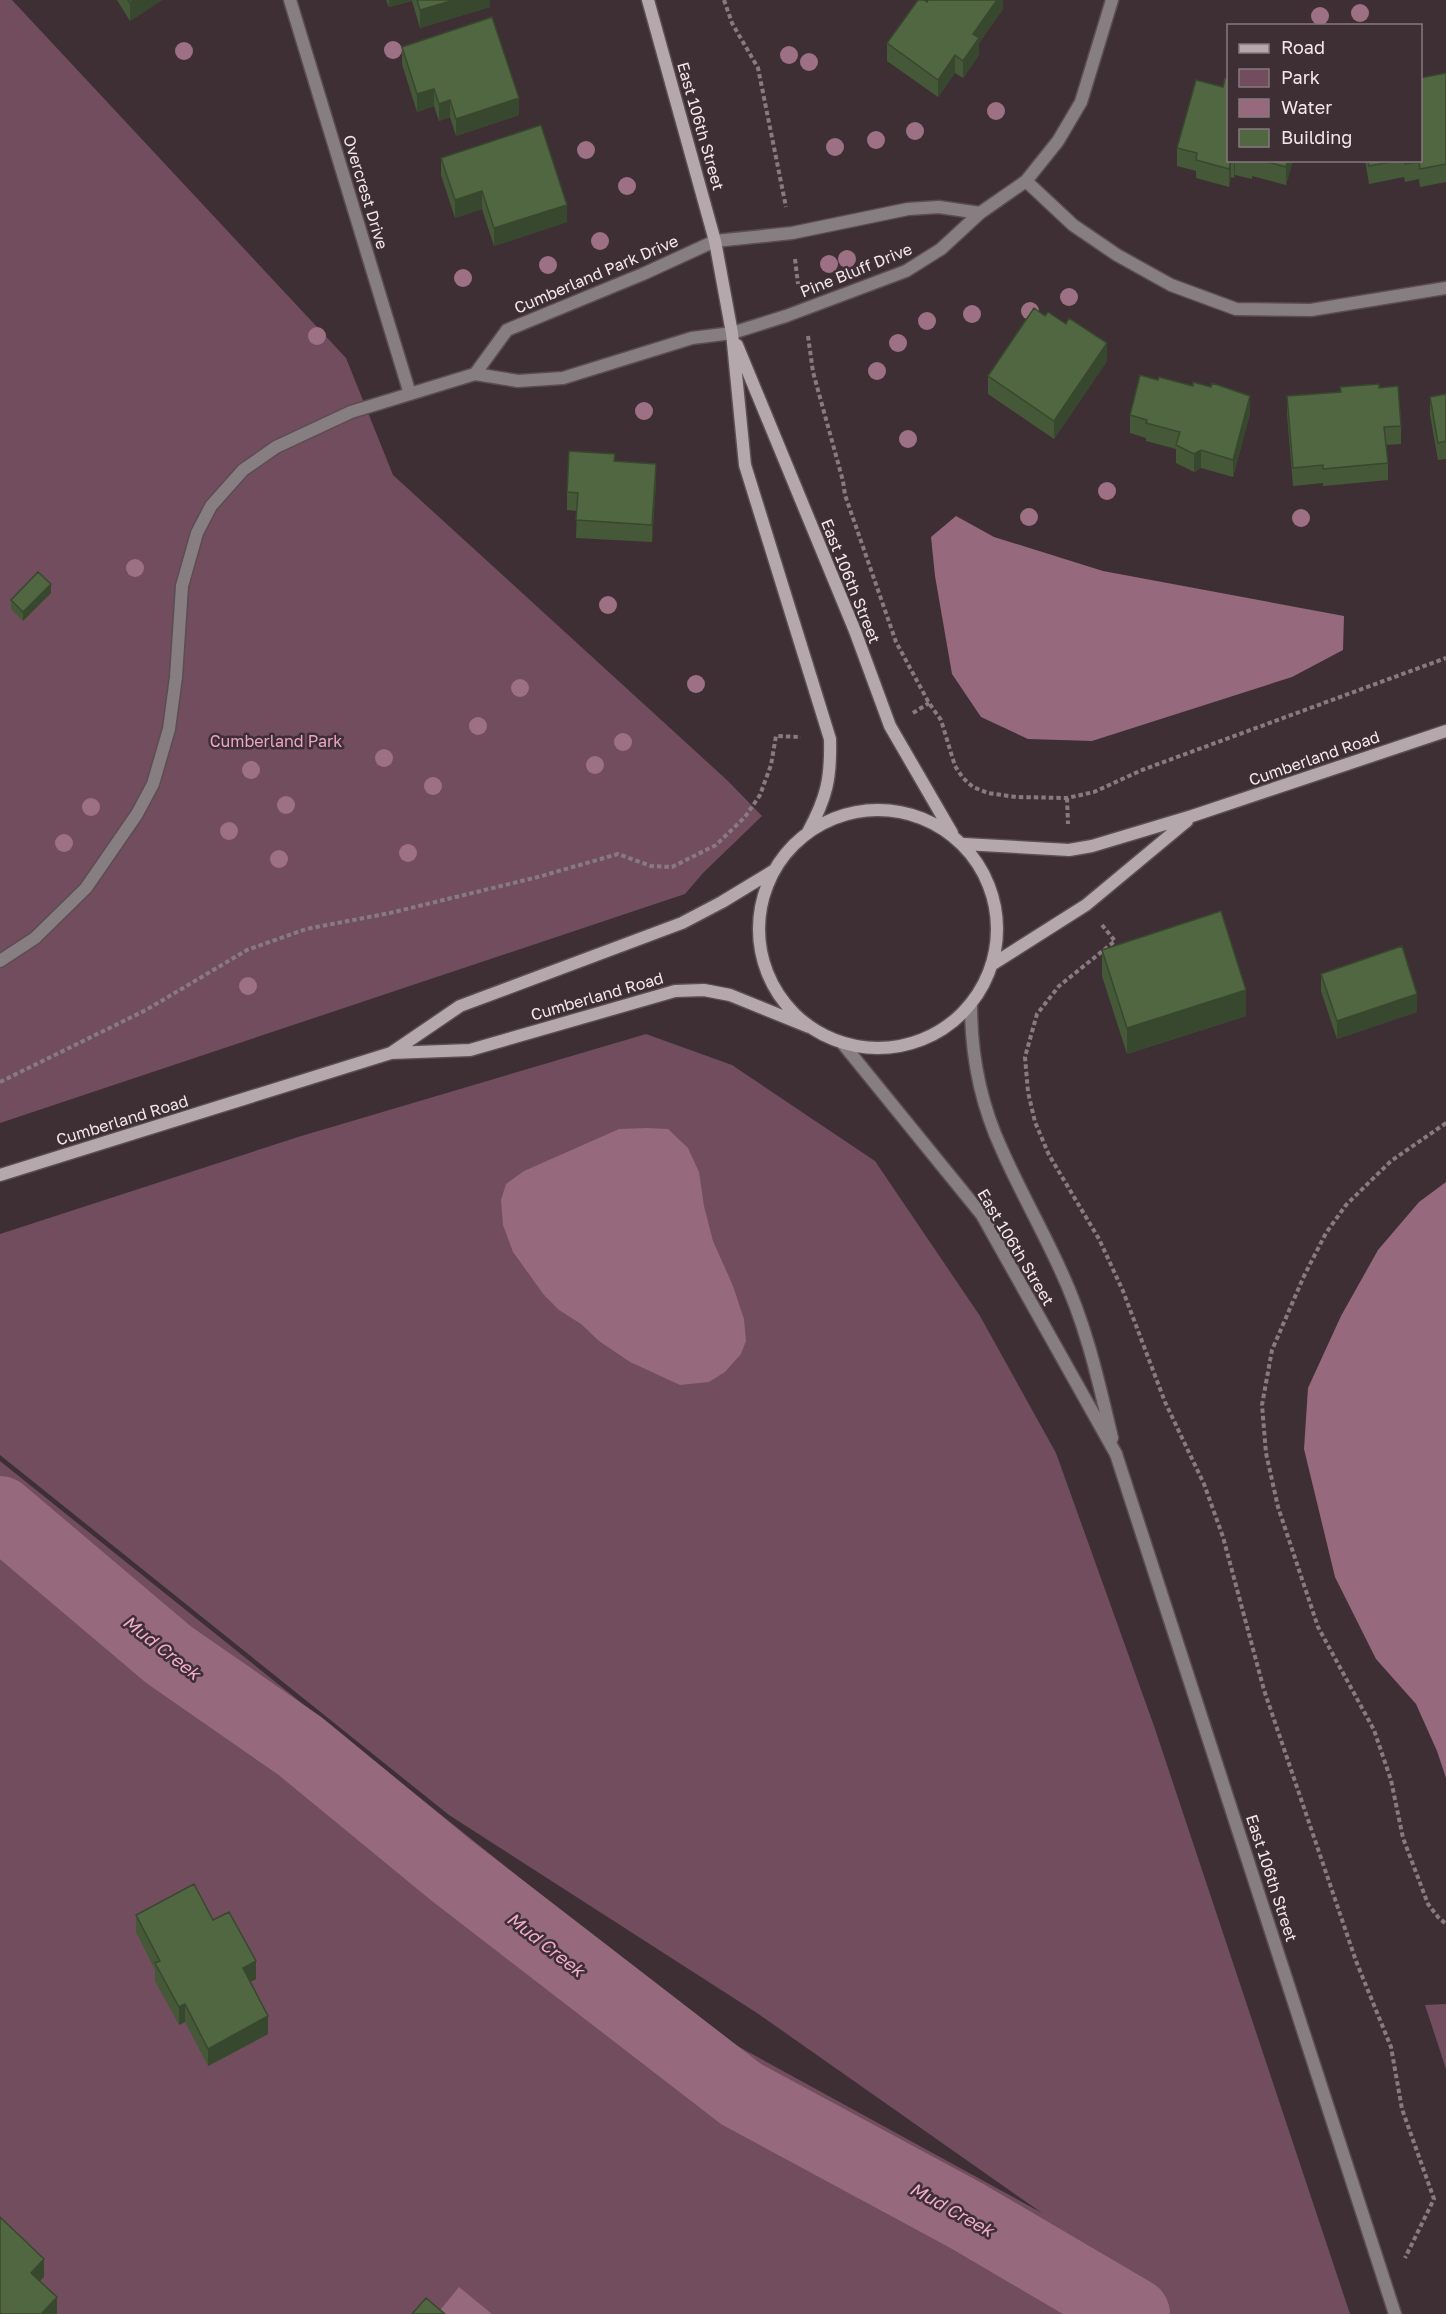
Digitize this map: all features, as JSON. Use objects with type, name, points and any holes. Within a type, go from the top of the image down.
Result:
[{"type":"main road","name":"East 106th Street","points":[[648,0],[715,241],[732,333],[745,465],[830,739],[831,767],[824,804],[808,832]]},
{"type":"main road","name":"East 106th Street","points":[[732,333],[855,631],[890,726],[953,835]]},
{"type":"main road","name":"Cumberland Road","points":[[964,844],[1070,850],[1105,842],[1192,816],[1446,731]]},
{"type":"main road","points":[[881,808],[931,821],[953,835],[964,844],[982,870],[995,900],[998,932],[993,964],[983,988],[970,1005],[941,1032],[910,1045],[876,1049],[843,1044],[809,1027],[784,1003],[767,972],[759,939],[761,904],[773,872],[788,849],[808,832],[831,819],[855,811],[881,808]]},
{"type":"main road","name":"Cumberland Road","points":[[993,964],[1086,904],[1192,816]]},
{"type":"main road","name":"Cumberland Road","points":[[391,1053],[460,1006],[682,923],[773,872]]},
{"type":"main road","name":"Cumberland Road","points":[[0,1175],[391,1053],[470,1050],[675,991],[704,990],[730,995],[809,1027]]},
{"type":"street","name":"Overcrest Drive","points":[[290,0],[410,394]]},
{"type":"street","name":"Pine Bluff Drive","points":[[732,333],[906,270],[941,249],[980,213],[1026,181],[1058,141],[1081,102],[1112,0]]},
{"type":"street","points":[[1026,181],[1073,225],[1117,255],[1171,285],[1236,309],[1311,310],[1446,288]]},
{"type":"street","points":[[715,241],[792,232],[908,209],[939,207],[980,213]]},
{"type":"street","name":"Cumberland Park Drive","points":[[475,374],[507,330],[643,274],[715,241]]},
{"type":"street","points":[[0,961],[35,938],[86,888],[137,814],[153,784],[170,729],[182,586],[196,533],[211,506],[243,470],[276,447],[351,412],[475,374],[518,381],[563,378],[692,338],[732,333]]},
{"type":"street","name":"East 106th Street","points":[[970,1005],[972,1046],[978,1078],[1000,1148],[1061,1270],[1090,1344],[1116,1454],[1395,2314]]},
{"type":"street","name":"East 106th Street","points":[[843,1044],[982,1215],[1116,1454]]},
{"type":"path","points":[[724,0],[732,23],[758,68],[792,232],[813,372],[845,495],[896,642],[929,703],[941,720],[955,766],[963,778],[973,787],[988,793],[1017,797],[1067,798],[1094,792],[1142,770],[1446,658]]},
{"type":"path","points":[[0,1082],[146,1010],[247,950],[306,929],[390,913],[538,877],[618,854],[651,866],[672,867],[717,845],[745,817],[760,795],[771,765],[776,736]]},
{"type":"path","points":[[1115,941],[1059,986],[1037,1014],[1025,1057],[1028,1092],[1035,1122],[1049,1155],[1099,1239],[1123,1291],[1165,1402],[1204,1484],[1223,1537],[1264,1690],[1356,1961],[1390,2047],[1402,2109],[1434,2199],[1404,2259]]},
{"type":"path","points":[[1446,1123],[1391,1161],[1346,1205],[1326,1233],[1304,1276],[1272,1350],[1262,1405],[1266,1453],[1278,1507],[1318,1627],[1374,1730],[1391,1780],[1403,1838],[1428,1904],[1446,1924]]},
{"type":"green space","name":"Cumberland Park","points":[[0,0],[12,0],[346,358],[393,475],[728,781],[762,816],[703,873],[685,894],[0,1123]]},
{"type":"green space","points":[[646,1034],[732,1065],[875,1161],[980,1316],[1056,1453],[1154,1726],[1350,2314],[0,2314],[0,1461],[712,2032],[1042,2213],[757,2013],[449,1815],[0,1455],[0,1234],[298,1137]]},
{"type":"green space","points":[[1446,2004],[1446,2069],[1425,2005]]},
{"type":"water","points":[[956,516],[994,537],[1103,571],[1344,616],[1343,650],[1292,677],[1092,741],[1028,739],[981,717],[952,674],[935,576],[931,537]]},
{"type":"water","points":[[619,1129],[668,1129],[688,1148],[699,1172],[704,1206],[713,1241],[733,1286],[744,1319],[746,1341],[741,1354],[725,1372],[709,1382],[680,1385],[630,1362],[599,1341],[581,1324],[559,1310],[544,1295],[513,1252],[503,1225],[501,1200],[506,1184],[524,1171]]},
{"type":"water","points":[[1446,1182],[1446,1778],[1437,1751],[1416,1704],[1376,1659],[1335,1577],[1304,1449],[1308,1388],[1341,1316],[1378,1250],[1419,1202]]},
{"type":"water","points":[[459,2287],[492,2314],[437,2314]]},
{"type":"building","points":[[417,0],[454,0],[420,10]]},
{"type":"building","points":[[918,0],[927,2],[928,0],[997,0],[973,34],[979,38],[963,61],[955,55],[938,80],[887,43]]},
{"type":"building","points":[[492,17],[519,98],[456,119],[450,100],[439,104],[434,89],[417,94],[402,47]]},
{"type":"building","points":[[1446,73],[1446,164],[1420,169],[1419,162],[1422,162],[1422,78]]},
{"type":"building","points":[[1225,78],[1227,79],[1227,162],[1231,162],[1229,169],[1196,160],[1197,153],[1177,148],[1196,80],[1223,87]]},
{"type":"building","points":[[541,125],[567,205],[494,228],[482,191],[455,200],[441,158]]},
{"type":"building","points":[[1267,162],[1287,162],[1286,167]]},
{"type":"building","points":[[1368,162],[1390,162],[1369,166]]},
{"type":"building","points":[[1034,308],[1045,316],[1048,312],[1066,324],[1069,318],[1107,343],[1054,421],[988,376]]},
{"type":"building","points":[[1140,375],[1158,380],[1159,377],[1193,386],[1193,382],[1211,387],[1212,383],[1250,396],[1233,460],[1201,450],[1194,454],[1176,445],[1180,432],[1146,423],[1147,420],[1130,415]]},
{"type":"building","points":[[1379,384],[1379,388],[1398,386],[1401,426],[1384,427],[1388,463],[1323,469],[1323,465],[1293,468],[1287,396],[1341,392],[1340,387]]},
{"type":"building","points":[[1446,394],[1446,441],[1438,443],[1430,397]]},
{"type":"building","points":[[569,451],[615,454],[614,461],[656,464],[652,525],[576,520],[578,493],[567,492]]},
{"type":"building","points":[[38,572],[51,584],[23,612],[11,600]]},
{"type":"building","points":[[1221,911],[1246,990],[1127,1028],[1102,950]]},
{"type":"building","points":[[1402,946],[1417,994],[1337,1021],[1321,974]]},
{"type":"building","points":[[194,1884],[213,1920],[229,1912],[256,1961],[243,1968],[268,2016],[208,2049],[185,2004],[179,2007],[155,1963],[160,1961],[136,1915]]},
{"type":"building","points":[[0,2217],[44,2259],[31,2273],[57,2297],[41,2314],[0,2314]]},
{"type":"building","points":[[426,2298],[445,2314],[412,2314]]},
{"type":"waterway","name":"Mud Creek","points":[[0,1512],[169,1655],[300,1746],[452,1871],[741,2094],[967,2216],[1134,2314]]}]
